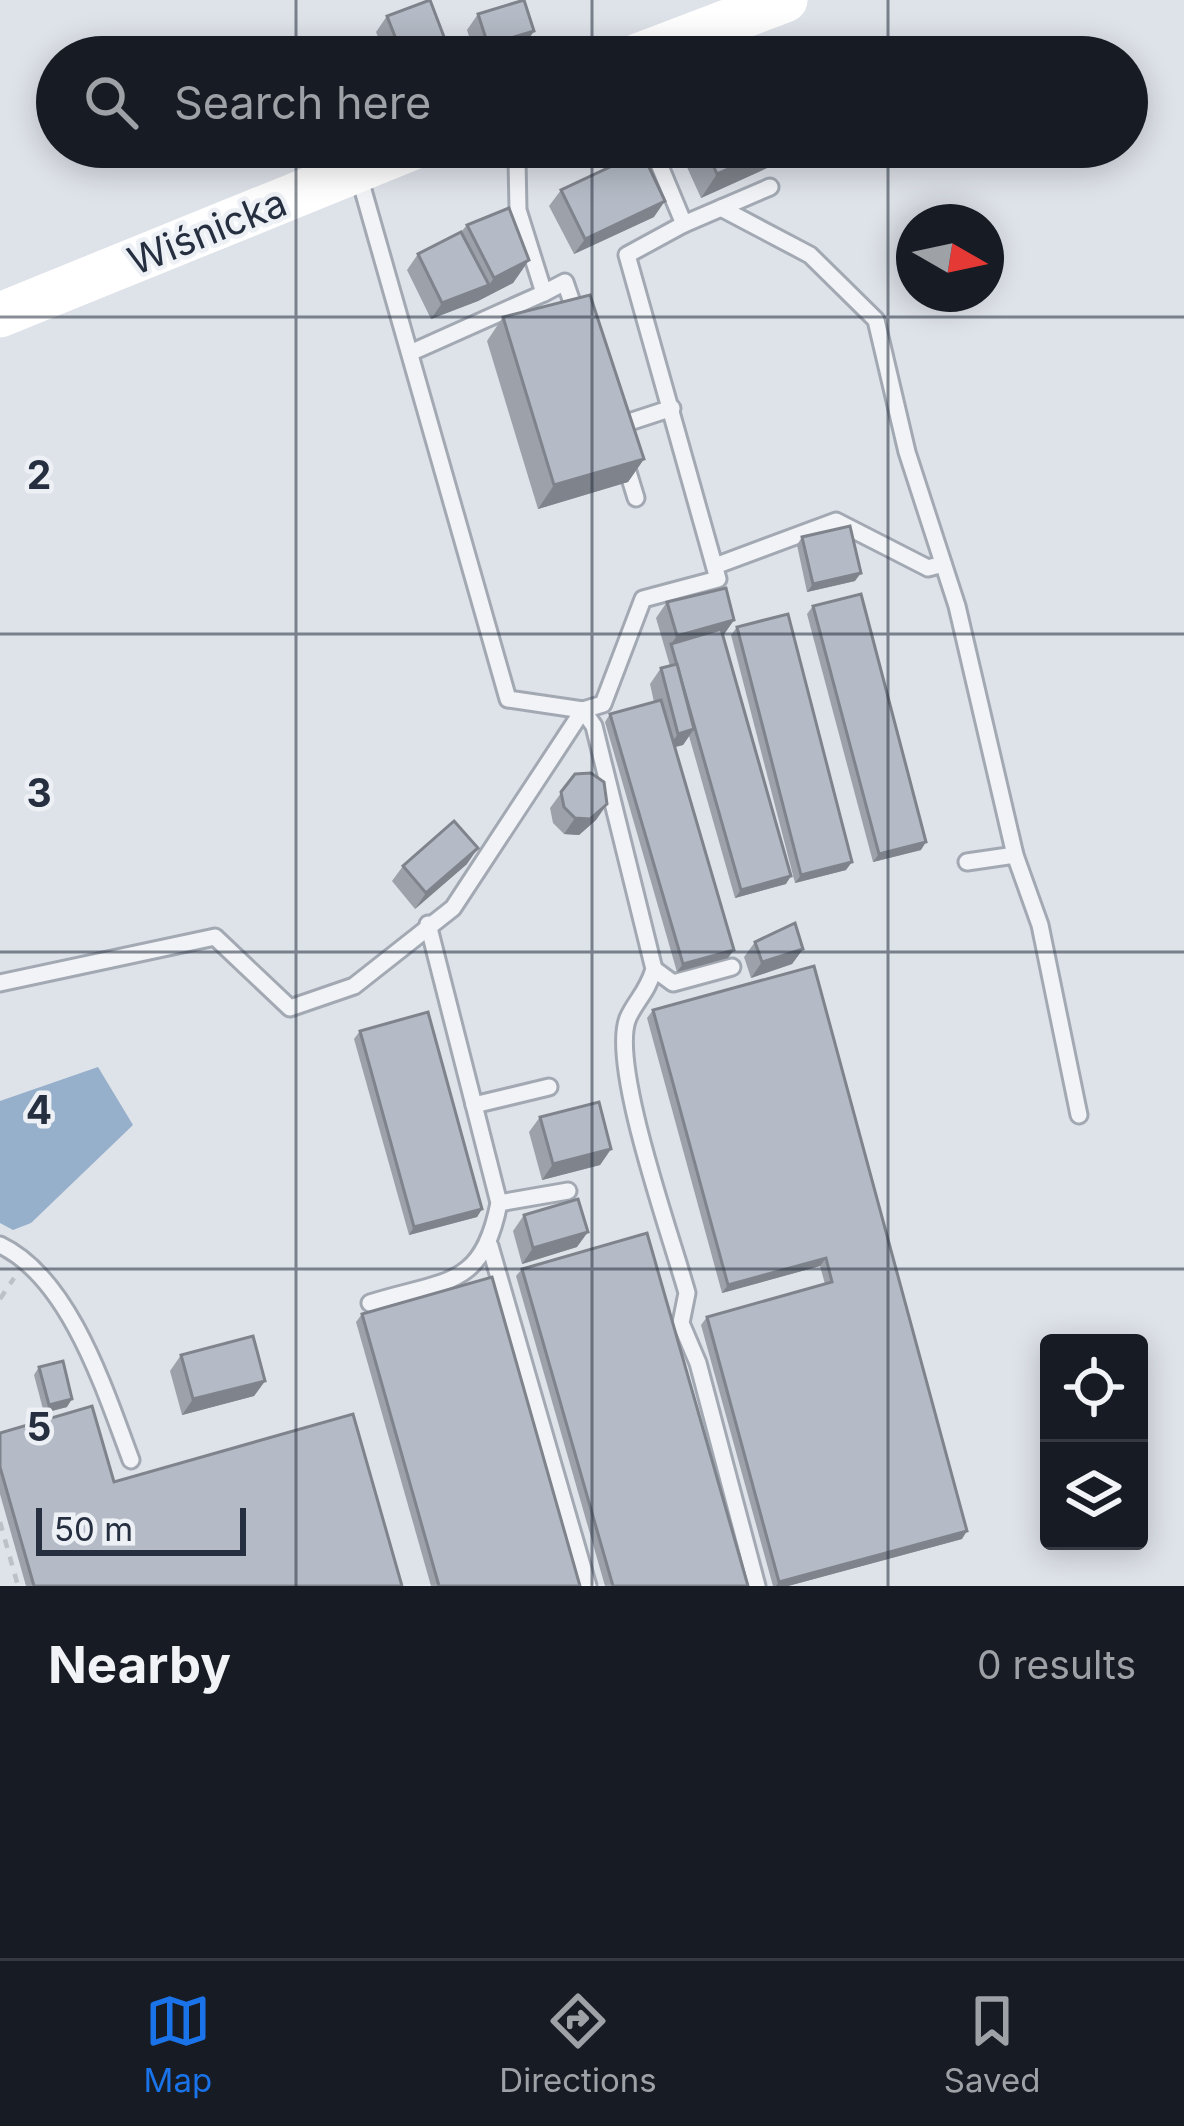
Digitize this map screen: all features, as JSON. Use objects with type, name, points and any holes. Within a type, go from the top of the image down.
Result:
[{"type":"main road","points":[[690,36],[784,0]]},
{"type":"main road","name":"Wiśnicka","points":[[0,315],[362,168]]},
{"type":"lane","points":[[518,168],[518,210],[544,293]]},
{"type":"lane","points":[[661,168],[684,224]]},
{"type":"lane","points":[[357,170],[508,699],[583,710],[603,704],[643,599],[718,579],[627,255],[770,187]]},
{"type":"lane","points":[[721,208],[810,255],[876,320],[1015,855],[1040,925],[1079,1114]]},
{"type":"lane","points":[[410,352],[565,282],[579,324]]},
{"type":"lane","points":[[607,406],[636,498]]},
{"type":"lane","points":[[614,427],[672,408]]},
{"type":"lane","points":[[715,566],[836,521],[928,568],[943,564]]},
{"type":"lane","points":[[0,983],[215,937],[290,1008],[354,986],[452,908],[583,710]]},
{"type":"lane","points":[[583,710],[594,726],[654,969],[646,997],[628,1018],[625,1076],[687,1293],[681,1323],[698,1363],[757,1586]]},
{"type":"lane","points":[[967,862],[1015,855]]},
{"type":"lane","points":[[370,1303],[473,1269],[490,1246],[499,1203],[428,924]]},
{"type":"lane","points":[[654,969],[673,982],[732,967]]},
{"type":"lane","points":[[474,1106],[549,1087]]},
{"type":"lane","points":[[499,1203],[568,1191]]},
{"type":"lane","points":[[0,1245],[27,1258],[91,1354],[131,1460]]},
{"type":"lane","points":[[490,1246],[588,1586]]},
{"type":"path","points":[[0,1522],[18,1586]]},
{"type":"water","points":[[98,1067],[133,1125],[31,1223],[13,1230],[0,1223],[0,1101]]},
{"type":"building","points":[[430,0],[444,36],[395,36],[387,16]]},
{"type":"building","points":[[524,0],[534,31],[485,36],[478,14]]},
{"type":"building","points":[[608,168],[650,168],[665,201],[585,239],[561,190]]},
{"type":"building","points":[[509,208],[529,260],[494,278],[467,225]]},
{"type":"building","points":[[461,232],[489,285],[442,303],[418,254]]},
{"type":"building","points":[[590,295],[644,459],[554,485],[503,317]]},
{"type":"building","points":[[850,526],[861,573],[813,584],[802,537]]},
{"type":"building","points":[[726,588],[734,620],[677,636],[667,602]]},
{"type":"building","points":[[861,594],[926,842],[879,854],[813,606]]},
{"type":"building","points":[[788,614],[852,862],[801,875],[737,627]]},
{"type":"building","points":[[721,629],[791,876],[741,890],[671,644]]},
{"type":"building","points":[[677,664],[694,729],[678,734],[661,668]]},
{"type":"building","points":[[661,700],[734,950],[683,964],[610,714]]},
{"type":"building","points":[[591,773],[604,782],[607,804],[590,819],[575,818],[564,807],[561,792],[575,774]]},
{"type":"building","points":[[454,821],[478,848],[426,893],[403,866]]},
{"type":"building","points":[[795,923],[803,949],[762,962],[755,942]]},
{"type":"building","points":[[814,966],[967,1531],[779,1582],[707,1317],[832,1282],[826,1258],[728,1285],[653,1010]]},
{"type":"building","points":[[428,1012],[482,1209],[414,1227],[360,1031]]},
{"type":"building","points":[[599,1102],[611,1149],[553,1164],[540,1117]]},
{"type":"building","points":[[578,1199],[588,1232],[533,1248],[524,1215]]},
{"type":"building","points":[[647,1233],[748,1586],[613,1586],[522,1269]]},
{"type":"building","points":[[492,1277],[580,1586],[439,1586],[362,1314]]},
{"type":"building","points":[[253,1336],[265,1381],[193,1399],[181,1355]]},
{"type":"building","points":[[63,1361],[72,1399],[49,1405],[39,1367]]},
{"type":"building","points":[[92,1406],[114,1482],[353,1414],[402,1586],[34,1586],[0,1467],[0,1433]]}]
